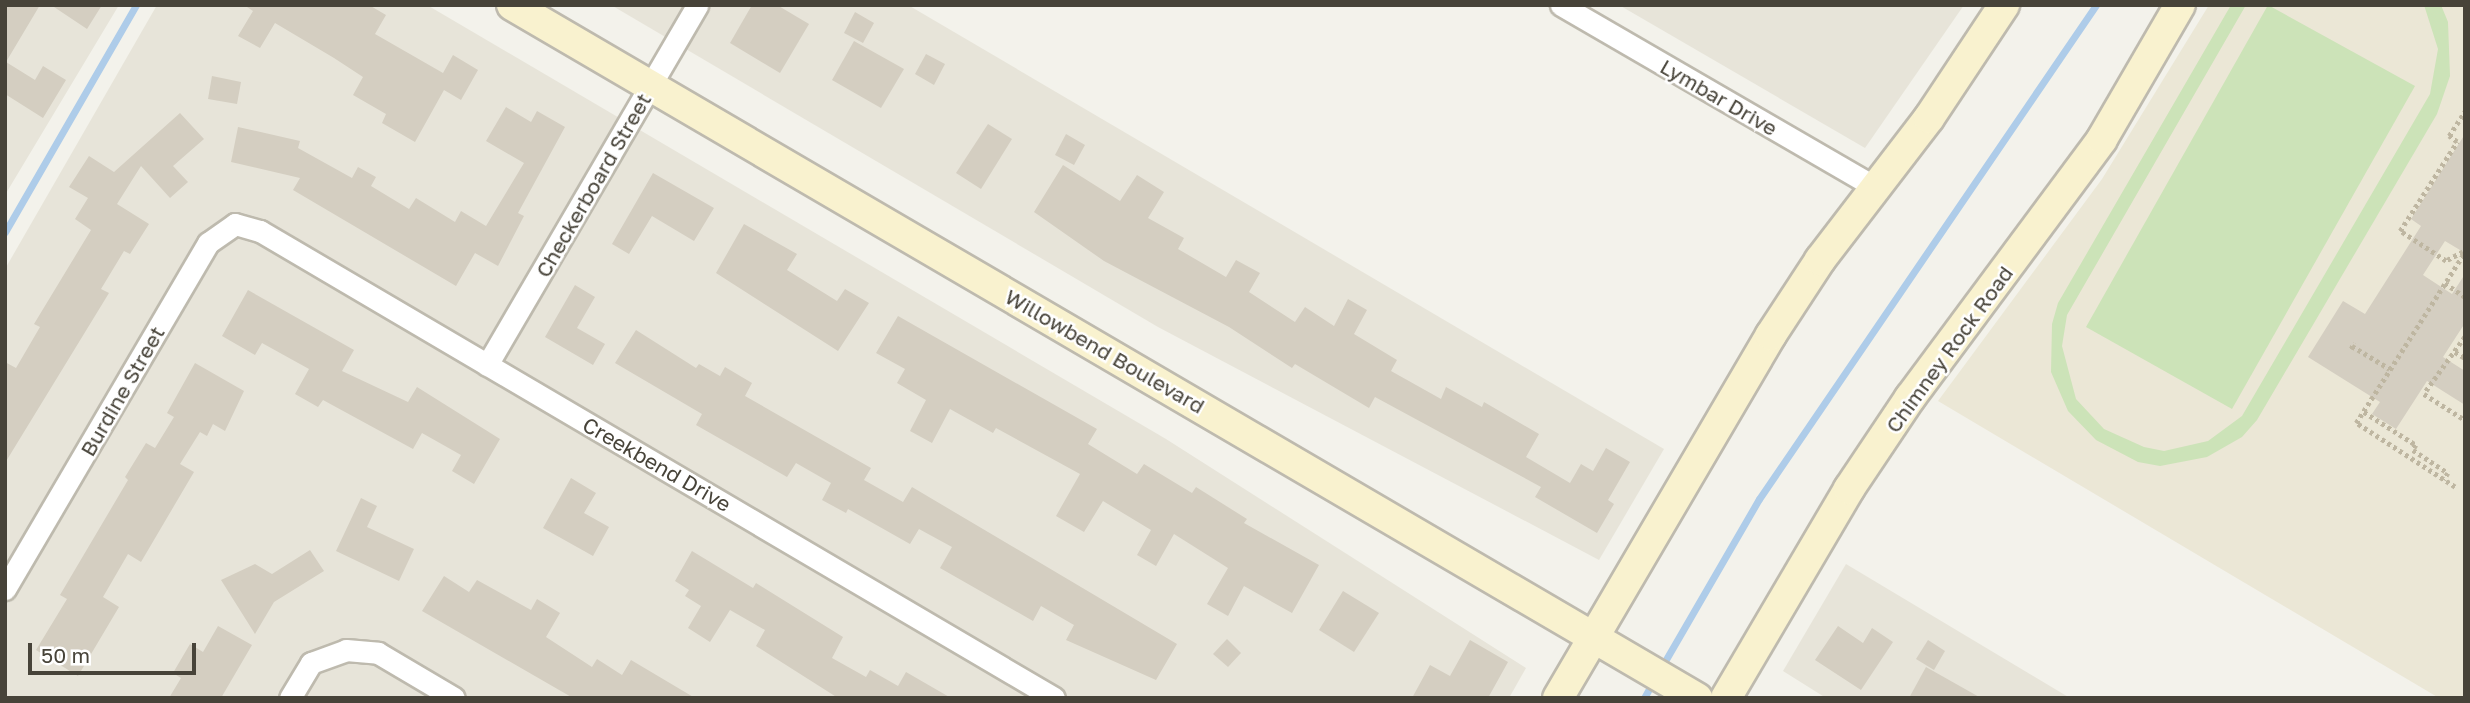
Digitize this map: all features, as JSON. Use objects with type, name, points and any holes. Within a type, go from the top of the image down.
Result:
[{"type":"main road","name":"Willowbend Boulevard","points":[[512,5],[1595,635],[1693,695]]},
{"type":"main road","points":[[1558,698],[1771,335],[1819,260],[1877,188],[2004,5]]},
{"type":"main road","name":"Chimney Rock Road","points":[[1726,698],[1849,489],[2102,139],[2180,5]]},
{"type":"street","name":"Checkerboard Street","points":[[487,365],[697,5]]},
{"type":"street","name":"Lymbar Drive","points":[[1561,5],[1877,188]]},
{"type":"street","name":"Burdine Street","points":[[5,589],[208,243],[235,224],[260,231]]},
{"type":"street","name":"Creekbend Drive","points":[[260,231],[1055,698]]},
{"type":"street","points":[[290,698],[310,663],[346,650],[378,653],[454,698]]},
{"type":"path","points":[[2465,111],[2449,136],[2457,142],[2400,231],[2446,261],[2465,252]]},
{"type":"path","points":[[2455,487],[2356,424],[2465,252]]},
{"type":"path","points":[[2445,283],[2465,296]]},
{"type":"path","points":[[2465,337],[2424,394],[2465,420]]},
{"type":"path","points":[[2352,346],[2390,369]]},
{"type":"path","points":[[2455,352],[2465,358]]},
{"type":"path","points":[[2364,412],[2416,445],[2413,450],[2448,473],[2444,480]]},
{"type":"shaded area","points":[[5,5],[119,5],[5,195]]},
{"type":"shaded area","points":[[157,5],[427,5],[1166,439],[1526,668],[1509,698],[5,698],[5,269]]},
{"type":"shaded area","points":[[611,5],[908,5],[1664,449],[1599,560],[1158,327]]},
{"type":"shaded area","points":[[1619,5],[1964,5],[1865,148]]},
{"type":"shaded area","points":[[2209,5],[2465,5],[2465,698],[2439,698],[1938,401],[2102,179]]},
{"type":"shaded area","points":[[1846,564],[2070,698],[1826,698],[1783,671]]},
{"type":"green space","points":[[2231,5],[2246,5],[2067,315],[2062,346],[2076,399],[2104,429],[2144,447],[2164,451],[2208,441],[2242,416],[2430,94],[2438,49],[2424,5],[2441,5],[2448,22],[2450,76],[2437,114],[2257,420],[2242,437],[2207,457],[2160,466],[2138,462],[2096,440],[2068,411],[2051,372],[2052,324],[2058,303]]},
{"type":"green space","points":[[2268,5],[2415,86],[2232,409],[2086,327]]},
{"type":"building","points":[[5,5],[40,5],[6,62],[35,80],[43,66],[66,80],[43,118],[5,94]]},
{"type":"building","points":[[51,5],[102,5],[87,29]]},
{"type":"building","points":[[244,5],[369,5],[386,15],[375,34],[443,73],[453,55],[478,70],[461,100],[444,90],[415,142],[382,123],[386,114],[353,95],[363,77],[334,58],[275,23],[260,48],[238,36],[253,11]]},
{"type":"building","points":[[752,5],[777,5],[809,24],[780,73],[730,43]]},
{"type":"building","points":[[855,12],[874,23],[863,43],[844,33]]},
{"type":"building","points":[[854,41],[904,69],[881,108],[832,80]]},
{"type":"building","points":[[926,54],[945,64],[934,85],[915,74]]},
{"type":"building","points":[[212,76],[241,82],[237,104],[208,99]]},
{"type":"building","points":[[506,107],[531,122],[537,111],[565,127],[518,213],[524,216],[498,266],[475,253],[456,286],[293,190],[300,178],[231,162],[238,127],[300,141],[298,148],[352,178],[358,167],[376,177],[371,186],[409,209],[416,198],[455,222],[461,211],[486,226],[524,163],[486,141]]},
{"type":"building","points":[[180,113],[204,139],[173,166],[188,182],[170,198],[141,166],[117,204],[149,224],[130,254],[124,251],[101,289],[109,293],[5,463],[5,362],[16,368],[40,327],[34,324],[91,230],[75,219],[88,198],[69,187],[89,156],[114,172]]},
{"type":"building","points":[[988,124],[1012,139],[981,189],[956,173]]},
{"type":"building","points":[[1066,134],[1085,145],[1074,165],[1055,155]]},
{"type":"building","points":[[2465,134],[2465,253],[2445,241],[2423,275],[2452,294],[2465,274],[2465,323],[2443,357],[2465,371],[2465,405],[2427,381],[2396,429],[2372,414],[2380,402],[2308,357],[2343,301],[2365,314],[2421,226],[2411,219]]},
{"type":"building","points":[[1063,165],[1120,201],[1137,175],[1164,192],[1148,218],[1184,238],[1178,249],[1226,277],[1236,260],[1260,273],[1249,292],[1295,322],[1305,307],[1334,326],[1348,299],[1367,310],[1354,334],[1397,360],[1391,371],[1441,399],[1446,387],[1482,407],[1484,402],[1539,434],[1526,457],[1570,483],[1581,464],[1593,471],[1606,448],[1630,462],[1608,500],[1614,504],[1597,533],[1535,497],[1541,487],[1375,397],[1369,408],[1295,364],[1292,368],[1229,327],[1104,261],[1034,212]]},
{"type":"building","points":[[653,173],[714,208],[694,241],[652,216],[629,254],[612,244]]},
{"type":"building","points":[[744,224],[797,254],[787,270],[837,301],[845,289],[869,303],[838,351],[716,273]]},
{"type":"building","points":[[575,285],[595,297],[577,328],[605,344],[593,365],[545,337]]},
{"type":"building","points":[[248,290],[354,350],[342,371],[408,402],[417,387],[500,439],[474,484],[452,471],[461,455],[422,433],[413,449],[323,400],[318,407],[295,394],[309,369],[262,343],[255,355],[222,336]]},
{"type":"building","points":[[898,316],[1097,429],[1088,444],[1137,474],[1144,464],[1192,493],[1196,487],[1247,519],[1244,523],[1319,565],[1292,613],[1244,586],[1228,616],[1207,604],[1228,568],[1174,534],[1156,566],[1137,555],[1151,530],[1103,501],[1084,532],[1056,516],[1080,474],[996,428],[993,433],[950,409],[932,443],[910,431],[926,400],[897,383],[905,369],[876,353]]},
{"type":"building","points":[[636,330],[696,368],[699,364],[720,376],[725,367],[752,383],[745,396],[871,468],[864,480],[903,502],[912,487],[1177,644],[1156,680],[1066,640],[1074,625],[1041,606],[1033,621],[940,568],[952,547],[919,529],[910,544],[848,509],[846,513],[822,500],[831,483],[796,463],[787,477],[696,425],[702,414],[615,363]]},
{"type":"building","points":[[195,363],[244,391],[225,431],[213,424],[207,436],[200,432],[180,464],[194,472],[141,562],[128,554],[103,597],[119,607],[78,676],[36,650],[67,599],[60,595],[128,480],[125,477],[146,443],[155,448],[174,417],[167,413]]},
{"type":"building","points":[[571,478],[596,493],[584,513],[609,527],[593,556],[543,528]]},
{"type":"building","points":[[361,498],[377,506],[367,527],[414,549],[399,581],[336,551]]},
{"type":"building","points":[[310,550],[324,571],[274,602],[255,634],[221,580],[255,564],[272,574]]},
{"type":"building","points":[[692,551],[753,588],[756,583],[843,637],[832,658],[866,677],[870,670],[898,686],[906,672],[951,698],[838,698],[756,646],[765,630],[730,610],[710,642],[688,628],[701,606],[685,596],[689,590],[675,581]]},
{"type":"building","points":[[444,576],[469,592],[477,580],[531,610],[537,599],[560,613],[546,637],[592,667],[597,659],[622,675],[631,660],[695,698],[573,698],[422,611]]},
{"type":"building","points":[[1343,591],[1379,613],[1354,652],[1319,630]]},
{"type":"building","points":[[218,626],[252,645],[221,698],[169,698],[181,678],[173,673],[190,644],[203,652]]},
{"type":"building","points":[[1838,626],[1863,643],[1872,628],[1893,642],[1861,690],[1815,660]]},
{"type":"building","points":[[1227,639],[1241,653],[1228,667],[1213,654]]},
{"type":"building","points":[[1470,640],[1508,662],[1488,698],[1412,698],[1430,665],[1450,676]]},
{"type":"building","points":[[1928,640],[1945,651],[1934,670],[1916,659]]},
{"type":"building","points":[[1926,667],[1981,698],[1909,698]]},
{"type":"waterway","points":[[5,232],[136,5]]},
{"type":"waterway","points":[[1661,668],[1759,499],[2096,5]]},
{"type":"waterway","points":[[1644,698],[1653,682]]}]
